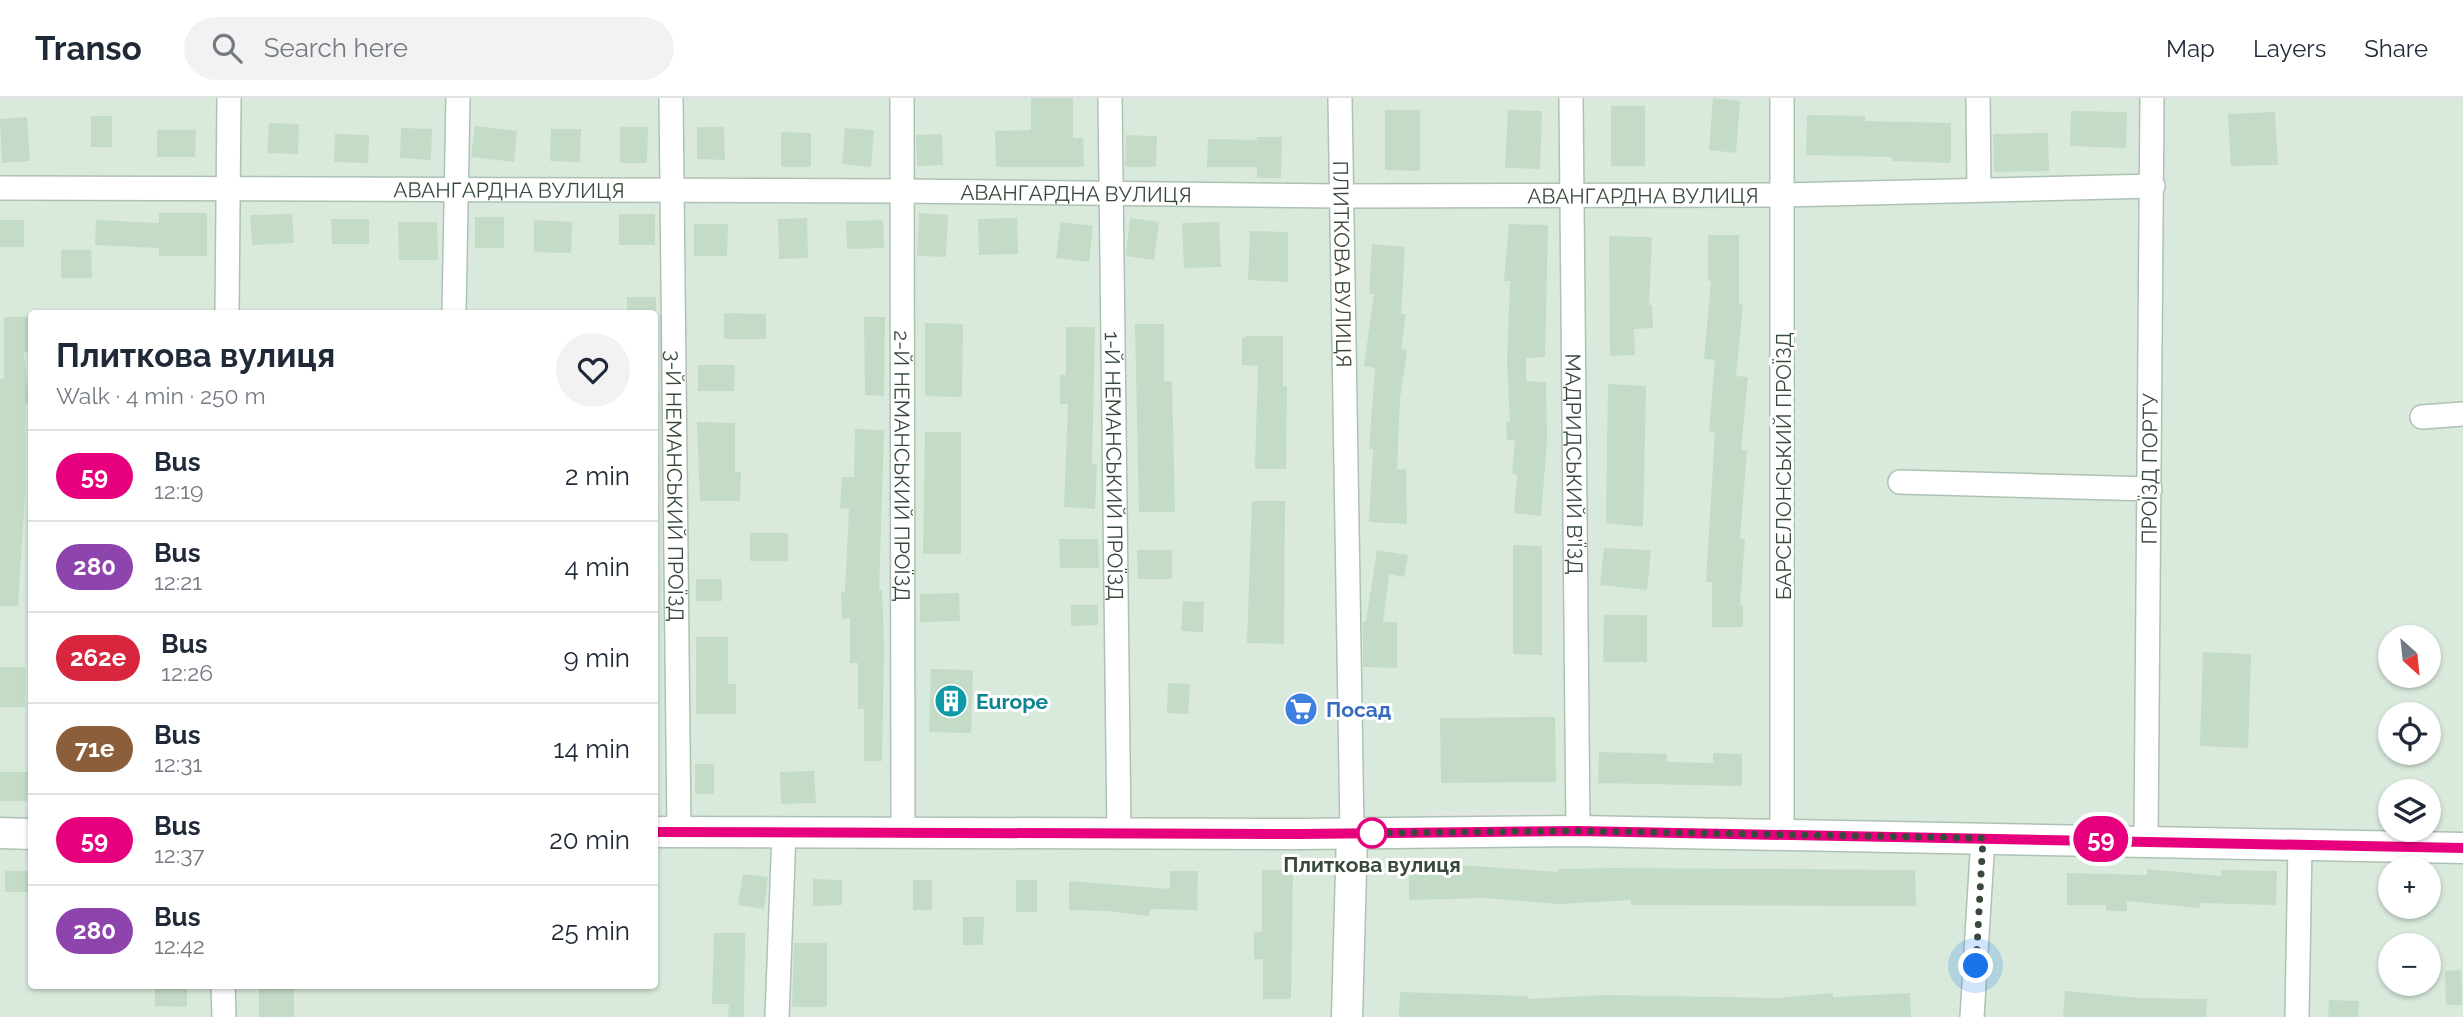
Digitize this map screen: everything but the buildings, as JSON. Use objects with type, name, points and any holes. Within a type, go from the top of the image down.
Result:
[{"type":"street","points":[[227,310],[229,98]]},
{"type":"street","points":[[454,310],[458,98]]},
{"type":"street","name":"3-Й НЕМАНСЬКИЙ ПРОЇЗД","points":[[667,832],[671,98]]},
{"type":"street","name":"2-Й НЕМАНСЬКИЙ ПРОЇЗД","points":[[902,98],[903,832]]},
{"type":"street","name":"1-Й НЕМАНСЬКИЙ ПРОЇЗД","points":[[1110,98],[1119,833]]},
{"type":"street","name":"ПЛИТКОВА ВУЛИЦЯ","points":[[1340,98],[1352,833],[1347,1017]]},
{"type":"street","name":"МАДРИДСЬКИЙ В'ЇЗД","points":[[1571,98],[1578,831]]},
{"type":"street","name":"БАРСЕЛОНСЬКИЙ ПРОЇЗД","points":[[1782,98],[1782,835]]},
{"type":"street","points":[[1978,98],[1979,190]]},
{"type":"street","name":"ПРОЇЗД ПОРТУ","points":[[2146,840],[2152,98]]},
{"type":"street","name":"АВАНГАРДНА ВУЛИЦЯ","points":[[0,188],[901,191],[1341,197],[1784,195],[2153,186]]},
{"type":"street","points":[[2422,417],[2463,414]]},
{"type":"street","points":[[1900,482],[2150,489]]},
{"type":"street","points":[[667,832],[1578,831],[2463,848]]},
{"type":"street","points":[[777,1017],[785,832]]},
{"type":"street","points":[[0,833],[28,834]]},
{"type":"street","points":[[1972,1017],[1983,838]]},
{"type":"street","points":[[2297,1017],[2300,844]]},
{"type":"street","points":[[223,989],[225,1017]]},
{"type":"shaded area","points":[[0,98],[2463,98],[2463,1017],[0,1017]]},
{"type":"shaded area","points":[[1547,810],[1554,823],[1419,824],[1431,811]]},
{"type":"bus line","name":"59","points":[[658,832],[1301,834],[1578,831],[2463,848]]},
{"type":"place","name":"Europe","points":[[951,701]]},
{"type":"place","name":"Посад","points":[[1301,709]]},
{"type":"place","name":"Плиткова вулиця","points":[[1372,833]]},
{"type":"route","points":[[1372,833],[1368,833],[1578,831],[1983,838],[1976,966]]}]
